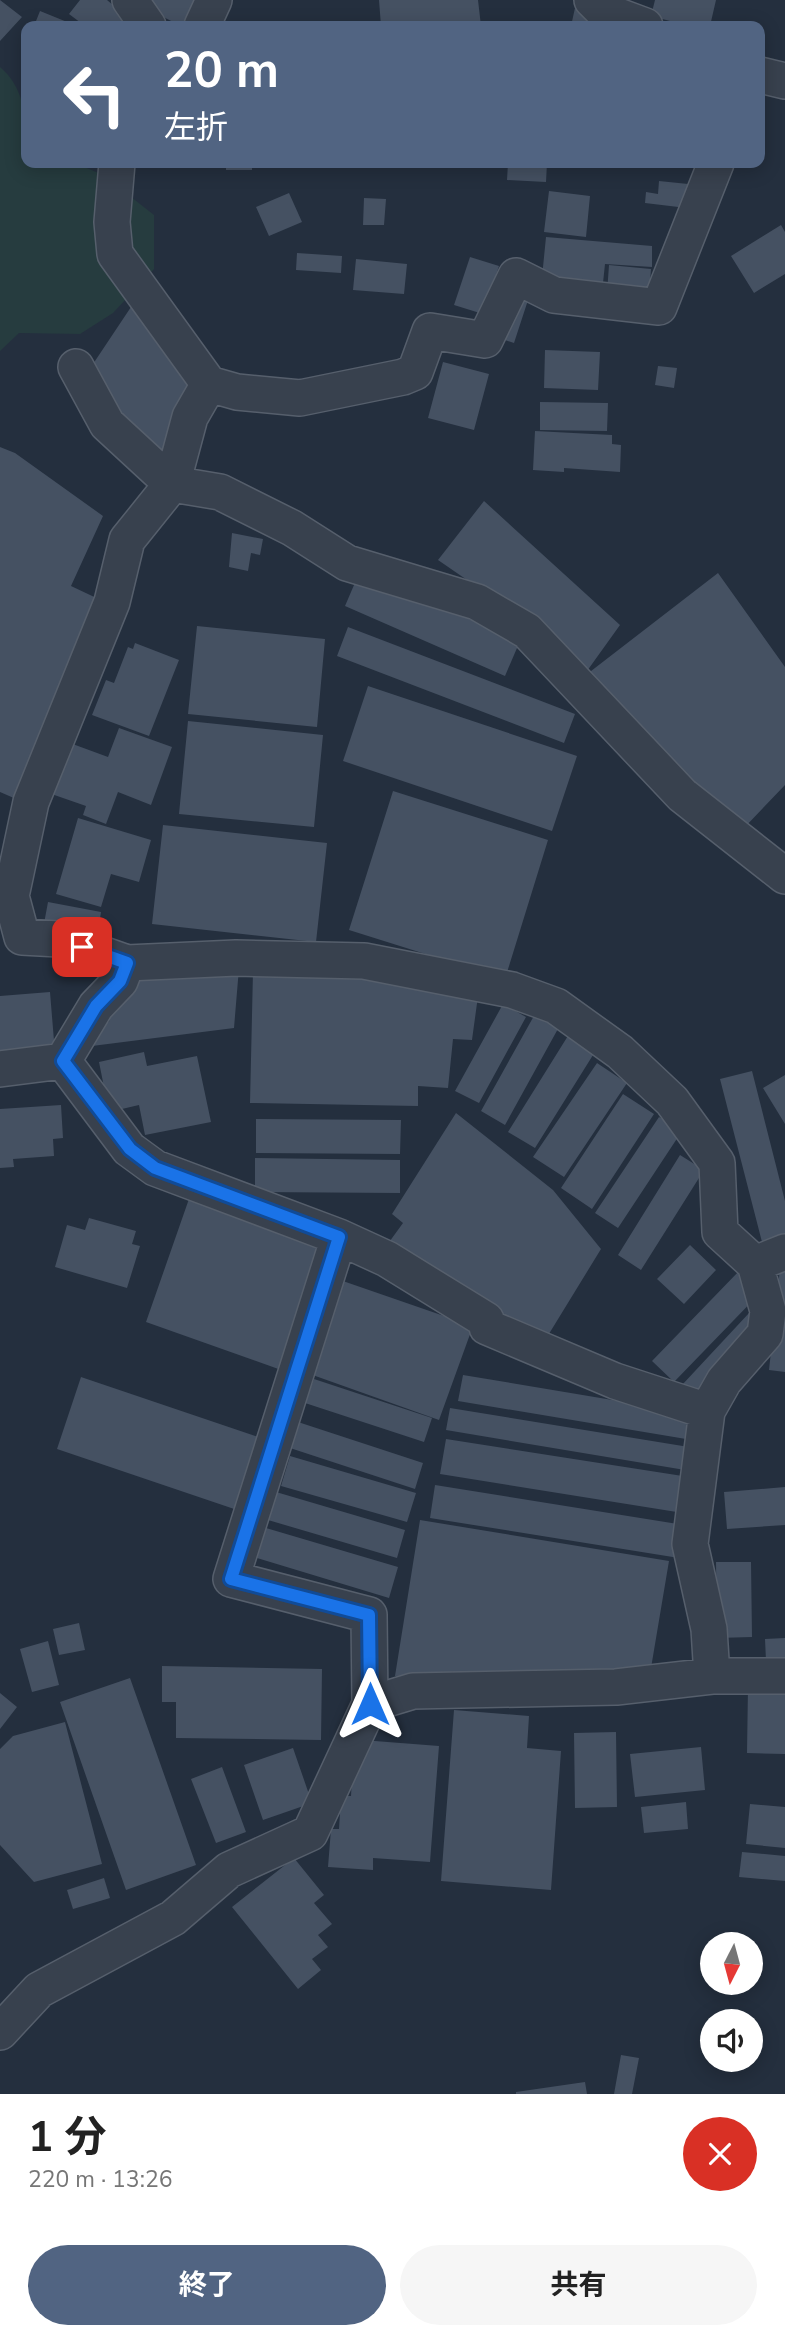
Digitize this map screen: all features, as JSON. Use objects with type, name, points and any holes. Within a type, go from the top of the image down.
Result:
[{"type":"street","points":[[131,0],[145,21]]},
{"type":"street","points":[[204,21],[214,0]]},
{"type":"street","points":[[592,0],[603,10],[632,21]]},
{"type":"street","points":[[765,76],[785,81]]},
{"type":"street","points":[[117,168],[112,222],[115,254],[209,384],[237,392],[300,398],[415,372],[430,331],[485,340],[516,276],[554,295],[659,307],[714,168]]},
{"type":"street","points":[[76,367],[107,424],[172,484],[220,492],[292,528],[347,563],[477,602],[527,631],[682,795],[785,876]]},
{"type":"street","points":[[209,384],[190,417],[172,484],[127,540],[112,602],[31,802],[12,896],[11,941],[59,939],[127,963],[236,958],[363,961],[512,990],[556,1006],[620,1052],[672,1101],[717,1163],[720,1232],[770,1258],[765,1334],[724,1381],[707,1411],[690,1544],[709,1629],[712,1676]]},
{"type":"street","points":[[63,1061],[96,1006],[120,981],[127,963]]},
{"type":"street","points":[[0,1069],[63,1061]]},
{"type":"street","points":[[63,1061],[130,1149],[155,1168],[339,1237],[387,1259],[486,1321],[487,1327],[615,1381],[707,1411]]},
{"type":"street","points":[[0,2032],[39,1990],[173,1918],[229,1870],[310,1833],[370,1704],[369,1615],[231,1579],[339,1237]]},
{"type":"street","points":[[370,1704],[413,1690],[616,1687],[712,1676],[785,1676]]},
{"type":"green space","points":[[0,67],[16,87],[21,99],[21,168],[87,168],[103,175],[154,215],[154,269],[113,313],[80,334],[19,333],[0,351]]},
{"type":"building","points":[[0,0],[22,17],[0,41]]},
{"type":"building","points":[[80,0],[107,0],[126,16],[122,21],[78,21],[69,14]]},
{"type":"building","points":[[130,0],[208,0],[197,21],[171,21]]},
{"type":"building","points":[[379,0],[478,0],[480,21],[381,21]]},
{"type":"building","points":[[655,0],[716,0],[711,21],[670,21],[651,16]]},
{"type":"building","points":[[575,8],[599,14],[597,21],[572,21]]},
{"type":"building","points":[[40,11],[65,21],[36,21]]},
{"type":"building","points":[[226,168],[252,168],[252,170]]},
{"type":"building","points":[[508,168],[547,168],[546,182],[507,180]]},
{"type":"building","points":[[659,181],[698,185],[695,209],[645,203],[646,192],[658,194]]},
{"type":"building","points":[[549,191],[590,196],[586,237],[544,232]]},
{"type":"building","points":[[289,193],[302,222],[269,236],[256,207]]},
{"type":"building","points":[[364,198],[386,199],[384,225],[363,225]]},
{"type":"building","points":[[781,225],[785,232],[785,274],[754,293],[731,256]]},
{"type":"building","points":[[546,237],[652,246],[652,267],[605,264],[603,283],[542,277]]},
{"type":"building","points":[[297,253],[342,256],[341,273],[296,270]]},
{"type":"building","points":[[470,257],[499,266],[483,314],[454,305]]},
{"type":"building","points":[[356,259],[407,264],[404,294],[353,290]]},
{"type":"building","points":[[609,265],[651,269],[649,297],[607,293]]},
{"type":"building","points":[[511,288],[530,294],[514,343],[496,337]]},
{"type":"building","points":[[131,307],[201,382],[166,462],[85,376]]},
{"type":"building","points":[[545,350],[600,352],[598,390],[544,388]]},
{"type":"building","points":[[443,362],[489,374],[474,430],[428,418]]},
{"type":"building","points":[[658,366],[677,368],[674,388],[655,385]]},
{"type":"building","points":[[540,402],[608,403],[607,431],[540,430]]},
{"type":"building","points":[[535,431],[612,435],[612,444],[621,445],[620,472],[564,468],[564,472],[533,470]]},
{"type":"building","points":[[0,447],[15,453],[103,516],[71,586],[107,603],[23,802],[0,792]]},
{"type":"building","points":[[484,501],[620,625],[582,678],[499,602],[438,560]]},
{"type":"building","points":[[232,533],[263,539],[260,555],[251,553],[248,571],[229,567]]},
{"type":"building","points":[[360,571],[520,641],[505,676],[345,606]]},
{"type":"building","points":[[718,573],[785,667],[785,785],[743,829],[582,678]]},
{"type":"building","points":[[197,626],[325,639],[317,727],[188,714]]},
{"type":"building","points":[[348,627],[575,714],[564,743],[337,656]]},
{"type":"building","points":[[135,643],[179,660],[149,736],[92,715],[106,680],[114,683],[128,647],[133,649]]},
{"type":"building","points":[[368,686],[577,756],[552,831],[343,761]]},
{"type":"building","points":[[188,721],[323,735],[314,827],[179,814]]},
{"type":"building","points":[[119,728],[172,747],[151,805],[118,792],[106,824],[83,815],[86,806],[40,790],[59,739],[108,757]]},
{"type":"building","points":[[393,791],[548,840],[505,979],[349,930]]},
{"type":"building","points":[[78,818],[151,840],[139,882],[111,874],[101,907],[56,894]]},
{"type":"building","points":[[163,825],[327,843],[316,942],[152,924]]},
{"type":"building","points":[[48,902],[101,912],[97,939],[43,929]]},
{"type":"building","points":[[239,968],[234,1028],[92,1046],[93,1023],[109,1022],[113,999],[129,998],[132,978]]},
{"type":"building","points":[[253,971],[419,980],[478,996],[472,1040],[453,1039],[448,1088],[418,1086],[418,1106],[250,1103]]},
{"type":"building","points":[[50,992],[55,1053],[0,1057],[0,996]]},
{"type":"building","points":[[503,1004],[526,1017],[479,1103],[455,1091]]},
{"type":"building","points":[[535,1014],[559,1027],[505,1125],[481,1111]]},
{"type":"building","points":[[571,1031],[598,1047],[535,1148],[508,1132]]},
{"type":"building","points":[[144,1052],[147,1066],[197,1056],[211,1122],[145,1135],[139,1105],[109,1112],[99,1062]]},
{"type":"building","points":[[597,1063],[627,1083],[564,1177],[533,1157]]},
{"type":"building","points":[[752,1071],[785,1201],[785,1236],[762,1242],[720,1079]]},
{"type":"building","points":[[785,1075],[785,1124],[763,1088]]},
{"type":"building","points":[[623,1094],[654,1114],[592,1209],[561,1188]]},
{"type":"building","points":[[61,1105],[63,1138],[53,1139],[54,1156],[13,1159],[14,1167],[0,1168],[0,1109]]},
{"type":"building","points":[[456,1113],[553,1190],[601,1249],[544,1342],[387,1245],[403,1223],[392,1214]]},
{"type":"building","points":[[659,1117],[682,1131],[618,1228],[595,1213]]},
{"type":"building","points":[[256,1119],[401,1120],[400,1154],[256,1153]]},
{"type":"building","points":[[680,1155],[704,1170],[641,1270],[618,1255]]},
{"type":"building","points":[[255,1158],[400,1160],[400,1193],[255,1192]]},
{"type":"building","points":[[190,1196],[329,1244],[284,1371],[146,1322]]},
{"type":"building","points":[[89,1218],[136,1231],[132,1244],[140,1246],[127,1288],[55,1267],[67,1225],[85,1230]]},
{"type":"building","points":[[690,1245],[716,1270],[684,1304],[657,1279]]},
{"type":"building","points":[[781,1259],[785,1260],[785,1372],[769,1370]]},
{"type":"building","points":[[740,1270],[762,1291],[674,1382],[652,1361]]},
{"type":"building","points":[[340,1280],[473,1326],[439,1420],[307,1373]]},
{"type":"building","points":[[750,1312],[760,1322],[693,1395],[682,1385]]},
{"type":"building","points":[[463,1375],[690,1413],[686,1439],[458,1401]]},
{"type":"building","points":[[81,1377],[270,1441],[246,1513],[57,1449]]},
{"type":"building","points":[[314,1379],[432,1418],[424,1442],[305,1403]]},
{"type":"building","points":[[450,1408],[695,1448],[691,1471],[446,1430]]},
{"type":"building","points":[[298,1422],[423,1463],[415,1489],[290,1448]]},
{"type":"building","points":[[446,1439],[689,1477],[683,1513],[440,1474]]},
{"type":"building","points":[[290,1456],[416,1493],[407,1522],[281,1486]]},
{"type":"building","points":[[435,1485],[684,1525],[679,1558],[430,1518]]},
{"type":"building","points":[[785,1487],[785,1525],[727,1529],[724,1492]]},
{"type":"building","points":[[276,1492],[405,1530],[397,1558],[268,1520]]},
{"type":"building","points":[[420,1520],[669,1561],[651,1668],[395,1676]]},
{"type":"building","points":[[266,1528],[398,1567],[389,1598],[257,1558]]},
{"type":"building","points":[[716,1562],[751,1562],[752,1637],[717,1638]]},
{"type":"building","points":[[79,1623],[85,1650],[59,1655],[53,1629]]},
{"type":"building","points":[[785,1638],[785,1660],[766,1661],[765,1639]]},
{"type":"building","points":[[48,1641],[59,1685],[32,1692],[20,1649]]},
{"type":"building","points":[[162,1666],[322,1669],[321,1740],[176,1738],[176,1702],[162,1702]]},
{"type":"building","points":[[130,1678],[196,1865],[126,1890],[60,1702]]},
{"type":"building","points":[[748,1686],[785,1687],[785,1754],[747,1753]]},
{"type":"building","points":[[0,1693],[17,1707],[0,1729]]},
{"type":"building","points":[[454,1710],[529,1716],[527,1748],[561,1751],[551,1890],[441,1881]]},
{"type":"building","points":[[65,1722],[102,1864],[34,1882],[0,1845],[0,1749],[13,1736]]},
{"type":"building","points":[[616,1732],[617,1807],[575,1808],[574,1733]]},
{"type":"building","points":[[362,1740],[439,1746],[430,1862],[373,1858],[373,1870],[328,1867],[331,1829],[339,1829],[341,1796],[351,1796],[353,1760]]},
{"type":"building","points":[[701,1747],[705,1790],[635,1797],[630,1754]]},
{"type":"building","points":[[293,1748],[312,1803],[263,1820],[244,1765]]},
{"type":"building","points":[[222,1767],[246,1832],[216,1843],[191,1779]]},
{"type":"building","points":[[686,1802],[688,1829],[644,1833],[641,1807]]},
{"type":"building","points":[[750,1804],[785,1807],[785,1848],[746,1844]]},
{"type":"building","points":[[742,1852],[785,1856],[785,1881],[739,1877]]},
{"type":"building","points":[[294,1858],[324,1895],[314,1903],[332,1924],[318,1935],[328,1947],[312,1959],[321,1970],[298,1989],[232,1907]]},
{"type":"building","points":[[104,1878],[110,1898],[73,1909],[67,1890]]},
{"type":"building","points":[[621,2055],[639,2058],[632,2094],[614,2094]]},
{"type":"building","points":[[585,2082],[587,2094],[516,2094],[516,2092]]},
{"type":"route","points":[[82,947],[127,963],[120,981],[96,1006],[63,1061],[130,1149],[155,1168],[339,1237],[231,1579],[369,1615],[370,1704]]}]
